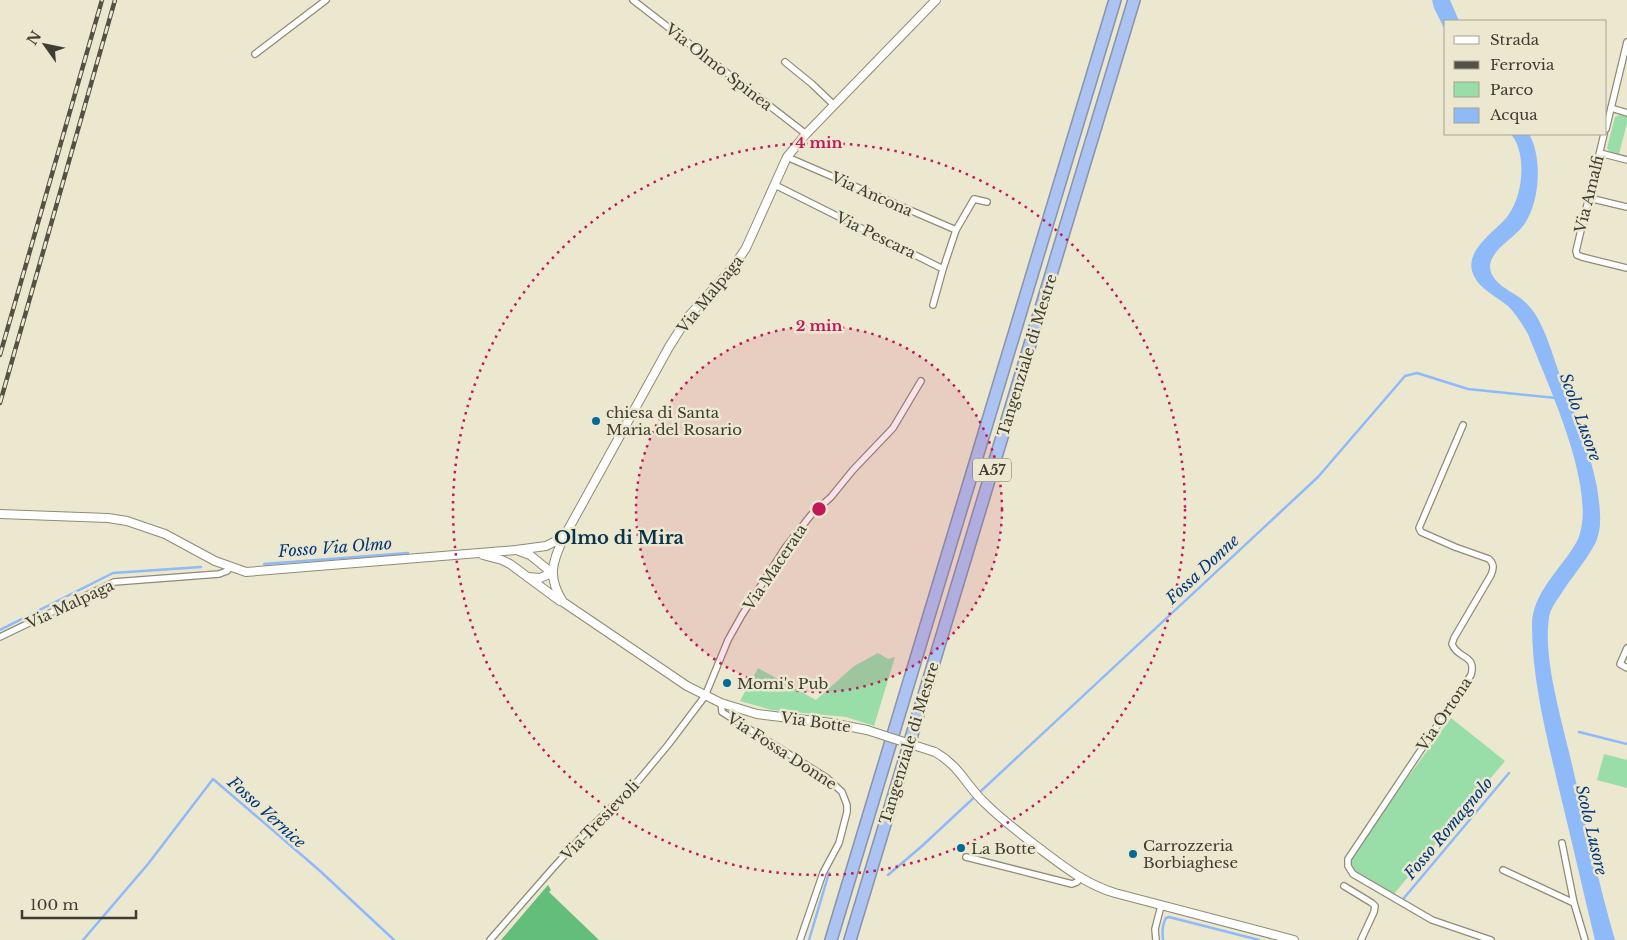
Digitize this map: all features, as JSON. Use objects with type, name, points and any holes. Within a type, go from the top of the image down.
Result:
[{"type":"highway","name":"Tangenziale di Mestre","points":[[831,940],[1115,0]]},
{"type":"highway","name":"Tangenziale di Mestre","points":[[850,940],[1134,0]]},
{"type":"street","points":[[255,54],[326,0]]},
{"type":"street","name":"Via Olmo Spinea","points":[[633,0],[806,134]]},
{"type":"street","name":"Via Malpaga","points":[[552,573],[554,562],[564,537],[679,330],[688,317],[734,266],[746,248],[787,157],[806,134],[936,0]]},
{"type":"street","points":[[1607,124],[1627,42]]},
{"type":"street","points":[[785,62],[834,105]]},
{"type":"street","points":[[1611,108],[1627,113]]},
{"type":"street","name":"Via Amalfi","points":[[1604,135],[1576,251],[1577,255],[1582,257],[1627,268]]},
{"type":"street","points":[[1600,153],[1627,160]]},
{"type":"street","name":"Via Ancona","points":[[787,157],[956,230]]},
{"type":"street","name":"Via Pescara","points":[[775,185],[943,269]]},
{"type":"street","points":[[1589,198],[1627,208]]},
{"type":"street","points":[[933,305],[956,230],[974,199],[987,202]]},
{"type":"street","name":"Via Macerata","points":[[705,696],[728,640],[746,608],[785,548],[811,515],[831,497],[893,428],[921,381]]},
{"type":"street","name":"Via Ortona","points":[[1463,425],[1419,528],[1421,532],[1489,559],[1493,563],[1494,569],[1452,644],[1456,651],[1470,660],[1472,664],[1471,675],[1348,859],[1348,866],[1353,874],[1432,920],[1492,940]]},
{"type":"street","name":"Via Malpaga","points":[[4,515],[108,518],[127,521],[165,534],[215,561],[246,572],[516,550],[546,546],[564,537]]},
{"type":"street","points":[[516,550],[530,555],[552,573],[553,583],[562,602]]},
{"type":"street","name":"Via Malpaga","points":[[478,554],[502,560],[562,602]]},
{"type":"street","name":"Via Malpaga","points":[[0,638],[114,582],[219,574],[227,571],[230,567]]},
{"type":"street","points":[[526,576],[540,578],[552,573]]},
{"type":"street","name":"Via Botte","points":[[562,602],[679,681],[721,703],[757,714],[831,723],[866,730],[935,752],[947,759],[980,799],[1015,829],[1080,878],[1103,889],[1294,940]]},
{"type":"street","points":[[1627,648],[1620,664],[1627,668]]},
{"type":"street","name":"Via Tresievoli","points":[[490,940],[586,832],[638,781],[668,746],[705,696]]},
{"type":"street","name":"Via Fossa Donne","points":[[721,703],[722,712],[827,778],[842,792],[846,800],[847,812],[839,843],[823,874],[800,940]]},
{"type":"street","points":[[1562,842],[1574,903],[1585,940]]},
{"type":"street","points":[[966,857],[1072,884],[1080,878]]},
{"type":"street","points":[[1504,870],[1574,903]]},
{"type":"street","points":[[1344,886],[1375,906],[1361,940]]},
{"type":"street","points":[[1156,940],[1155,929],[1161,906]]},
{"type":"green space","points":[[1619,115],[1627,117],[1627,123],[1619,154],[1609,151],[1607,148],[1615,117]]},
{"type":"green space","points":[[878,653],[888,659],[895,657],[874,726],[846,717],[772,710],[740,701],[758,668],[816,700],[854,666]]},
{"type":"green space","points":[[1451,718],[1505,761],[1393,895],[1347,866],[1349,858]]},
{"type":"green space","points":[[1604,754],[1627,760],[1627,788],[1597,780]]},
{"type":"green space","points":[[548,885],[551,890],[549,892],[599,940],[501,940]]},
{"type":"water","points":[[1432,0],[1450,0],[1459,20],[1444,20],[1444,28]]},
{"type":"water","points":[[1512,135],[1529,135],[1533,144],[1538,168],[1536,194],[1529,217],[1519,231],[1494,255],[1490,266],[1493,277],[1527,304],[1540,323],[1575,413],[1597,487],[1600,520],[1599,533],[1591,551],[1551,611],[1548,650],[1557,703],[1596,870],[1615,940],[1595,940],[1545,730],[1537,688],[1533,646],[1533,613],[1537,602],[1548,582],[1576,543],[1582,522],[1582,497],[1577,469],[1558,408],[1528,334],[1508,306],[1480,285],[1471,267],[1477,249],[1509,214],[1519,191],[1521,164],[1518,145]]},
{"type":"waterway","name":"Fossa Donne","points":[[888,875],[922,846],[1318,477],[1405,376],[1417,373],[1468,389],[1556,398]]},
{"type":"waterway","name":"Fosso Via Olmo","points":[[264,564],[408,553]]},
{"type":"waterway","name":"Fosso Via Olmo","points":[[0,630],[113,573],[201,567]]},
{"type":"waterway","name":"Fosso Romagnolo","points":[[1579,732],[1627,744]]},
{"type":"waterway","name":"Fosso Romagnolo","points":[[1404,898],[1509,773]]},
{"type":"waterway","name":"Fosso Vernice","points":[[83,940],[148,864],[213,779],[319,870],[394,940]]},
{"type":"waterway","name":"Fossa Donne","points":[[809,940],[829,873]]},
{"type":"waterway","name":"Fosso Romagnolo","points":[[1163,940],[1162,931],[1164,923],[1166,918],[1169,917],[1259,940]]},
{"type":"railway","points":[[0,355],[102,0]]},
{"type":"railway","points":[[0,403],[115,0]]},
{"type":"place","name":"chiesa di Santa Maria del Rosario","points":[[596,421]]},
{"type":"place","name":"Momi's Pub","points":[[727,683]]},
{"type":"place","name":"La Botte","points":[[961,848]]},
{"type":"place","name":"Carrozzeria Borbiaghese","points":[[1133,854]]},
{"type":"district","name":"Olmo di Mira","points":[[619,538]]},
{"type":"water label","name":"Scolo Lusore","points":[[1581,417]]},
{"type":"water label","name":"Scolo Lusore","points":[[1592,830]]}]
